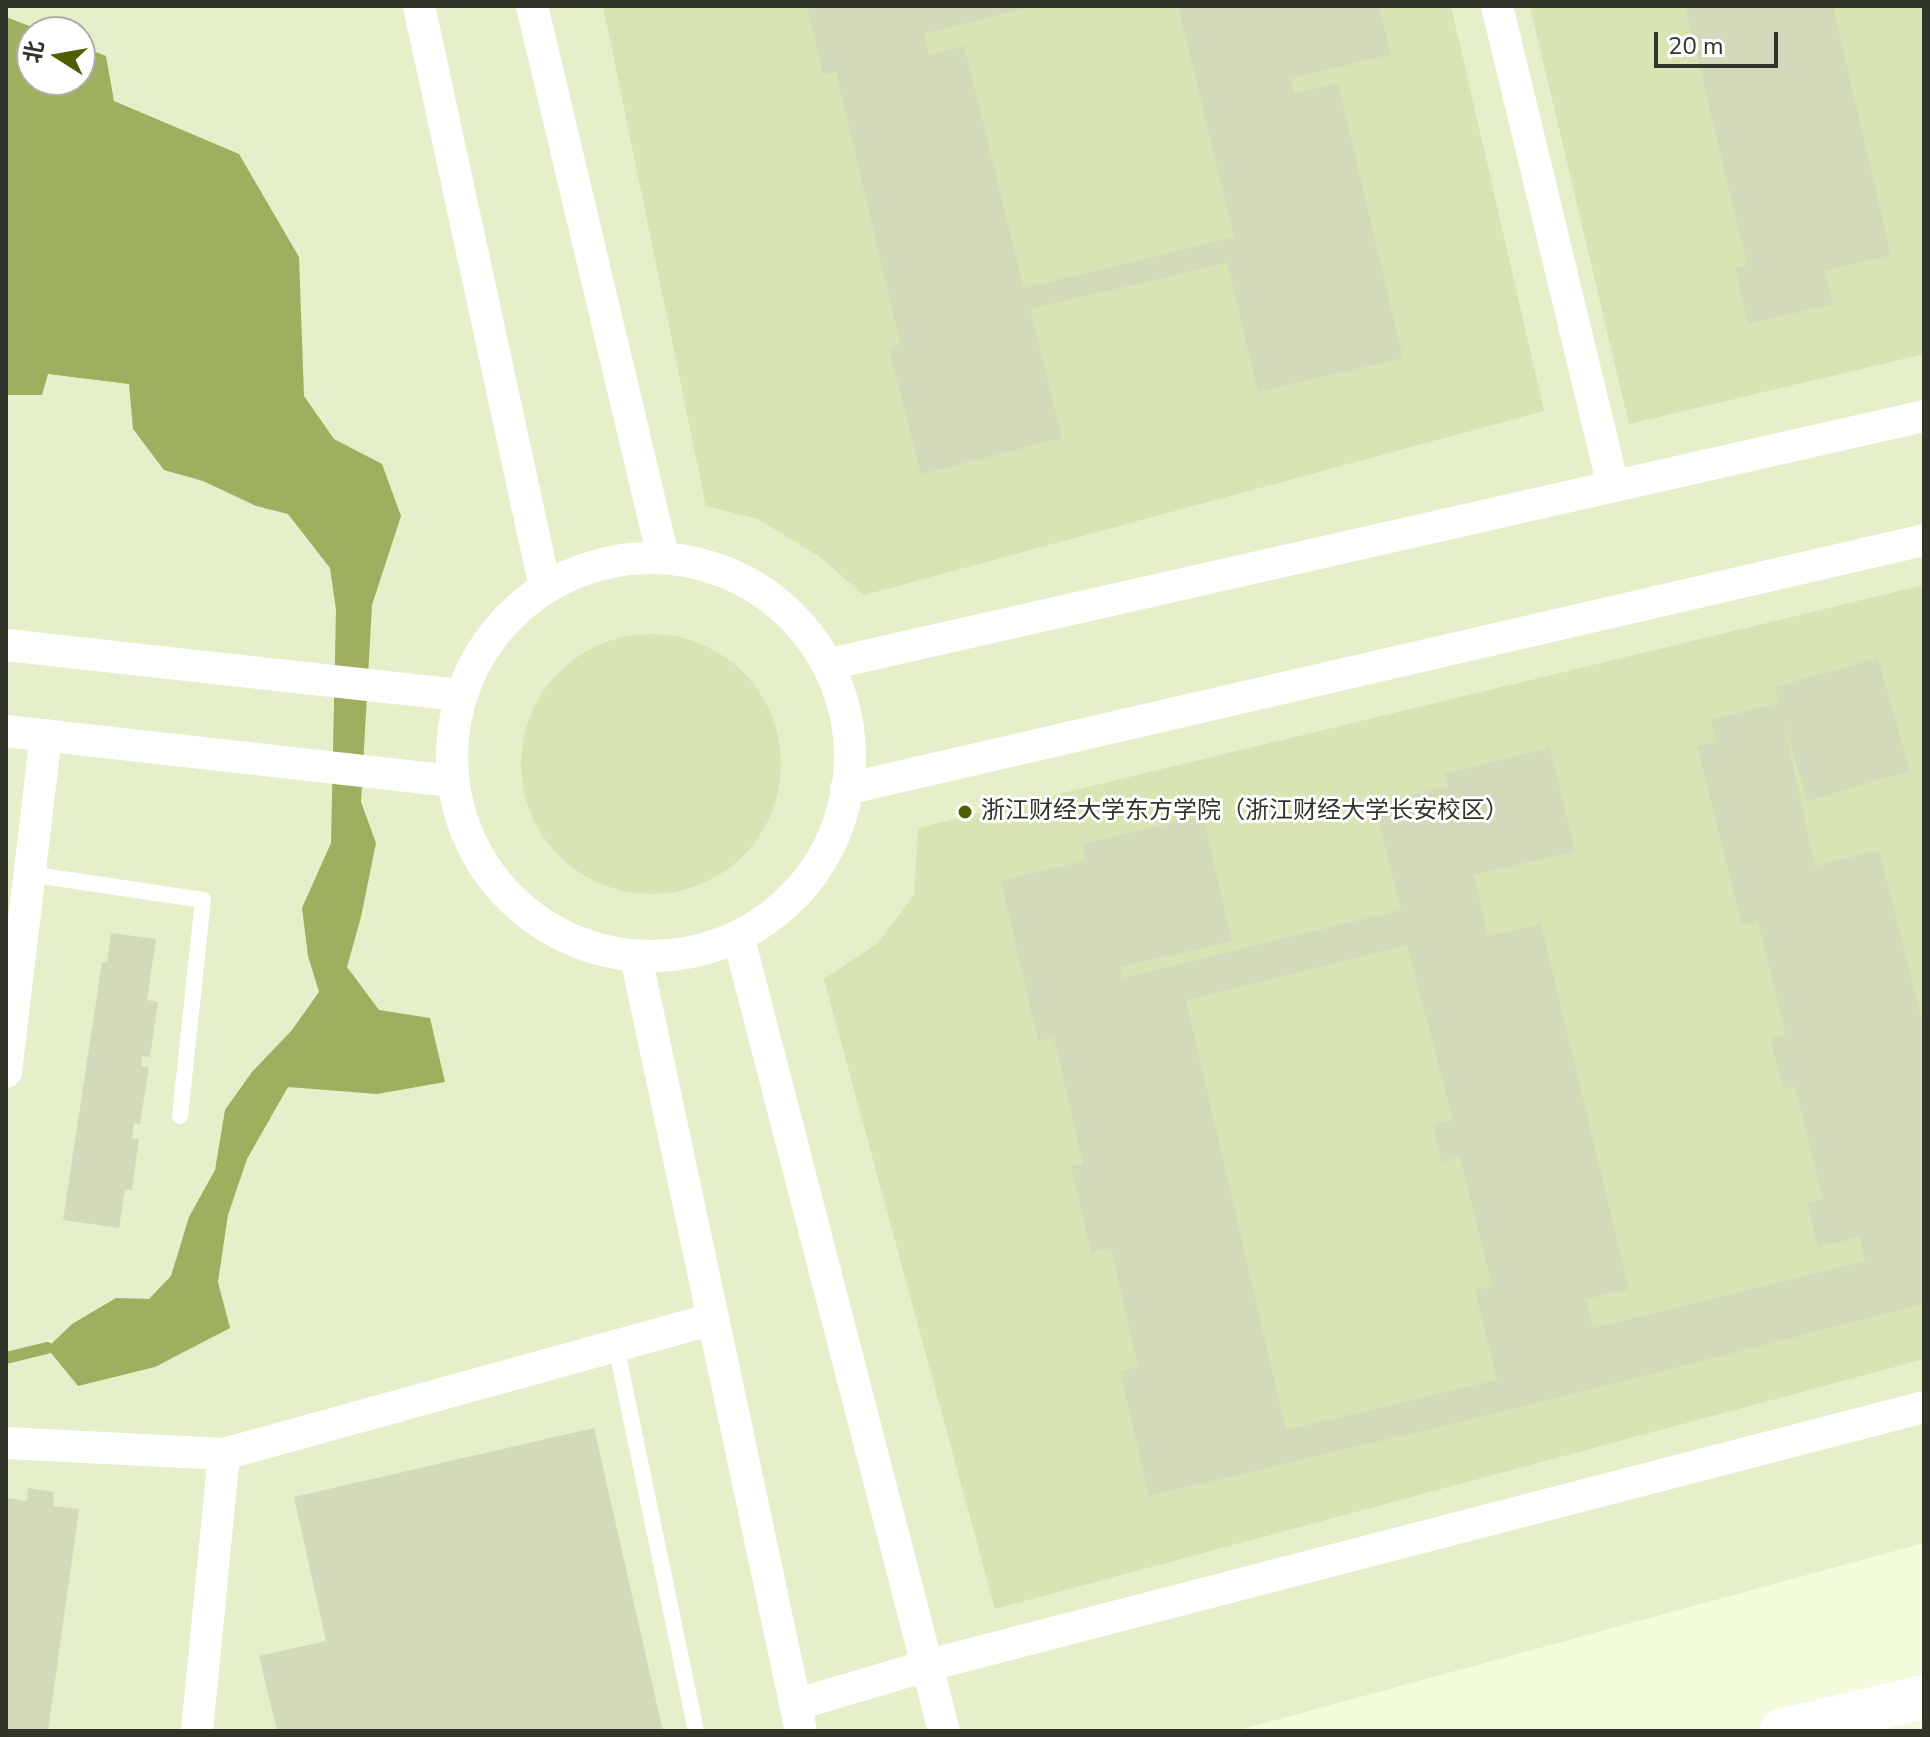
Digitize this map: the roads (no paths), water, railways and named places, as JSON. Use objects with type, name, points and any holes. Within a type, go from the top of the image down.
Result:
[{"type":"street","points":[[419,6],[544,583]]},
{"type":"street","points":[[532,6],[663,557]]},
{"type":"street","points":[[1497,6],[1613,486]]},
{"type":"street","points":[[834,663],[1924,416]]},
{"type":"street","points":[[846,789],[1924,540]]},
{"type":"street","points":[[663,557],[721,568],[773,597],[834,663],[851,751],[843,811],[818,866],[779,911],[739,939],[682,955],[636,957],[582,945],[534,920],[494,882],[466,834],[452,781],[459,695],[475,660],[519,606],[544,583],[620,558],[663,557]]},
{"type":"street","points":[[6,645],[459,695]]},
{"type":"street","points":[[6,731],[452,781]]},
{"type":"street","points":[[6,1072],[46,735]]},
{"type":"street","points":[[739,939],[944,1731]]},
{"type":"street","points":[[636,957],[798,1718],[929,1665],[1924,1407]]},
{"type":"street","points":[[6,1443],[224,1454],[713,1319]]},
{"type":"street","points":[[197,1731],[224,1454]]},
{"type":"street","points":[[1781,1731],[1924,1697]]},
{"type":"lane","points":[[29,874],[203,900],[180,1116]]},
{"type":"lane","points":[[616,1346],[696,1731]]},
{"type":"waterway","points":[[6,1358],[47,1348]]},
{"type":"place","name":"浙江财经大学东方学院（浙江财经大学长安校区）","points":[[965,812]]}]
